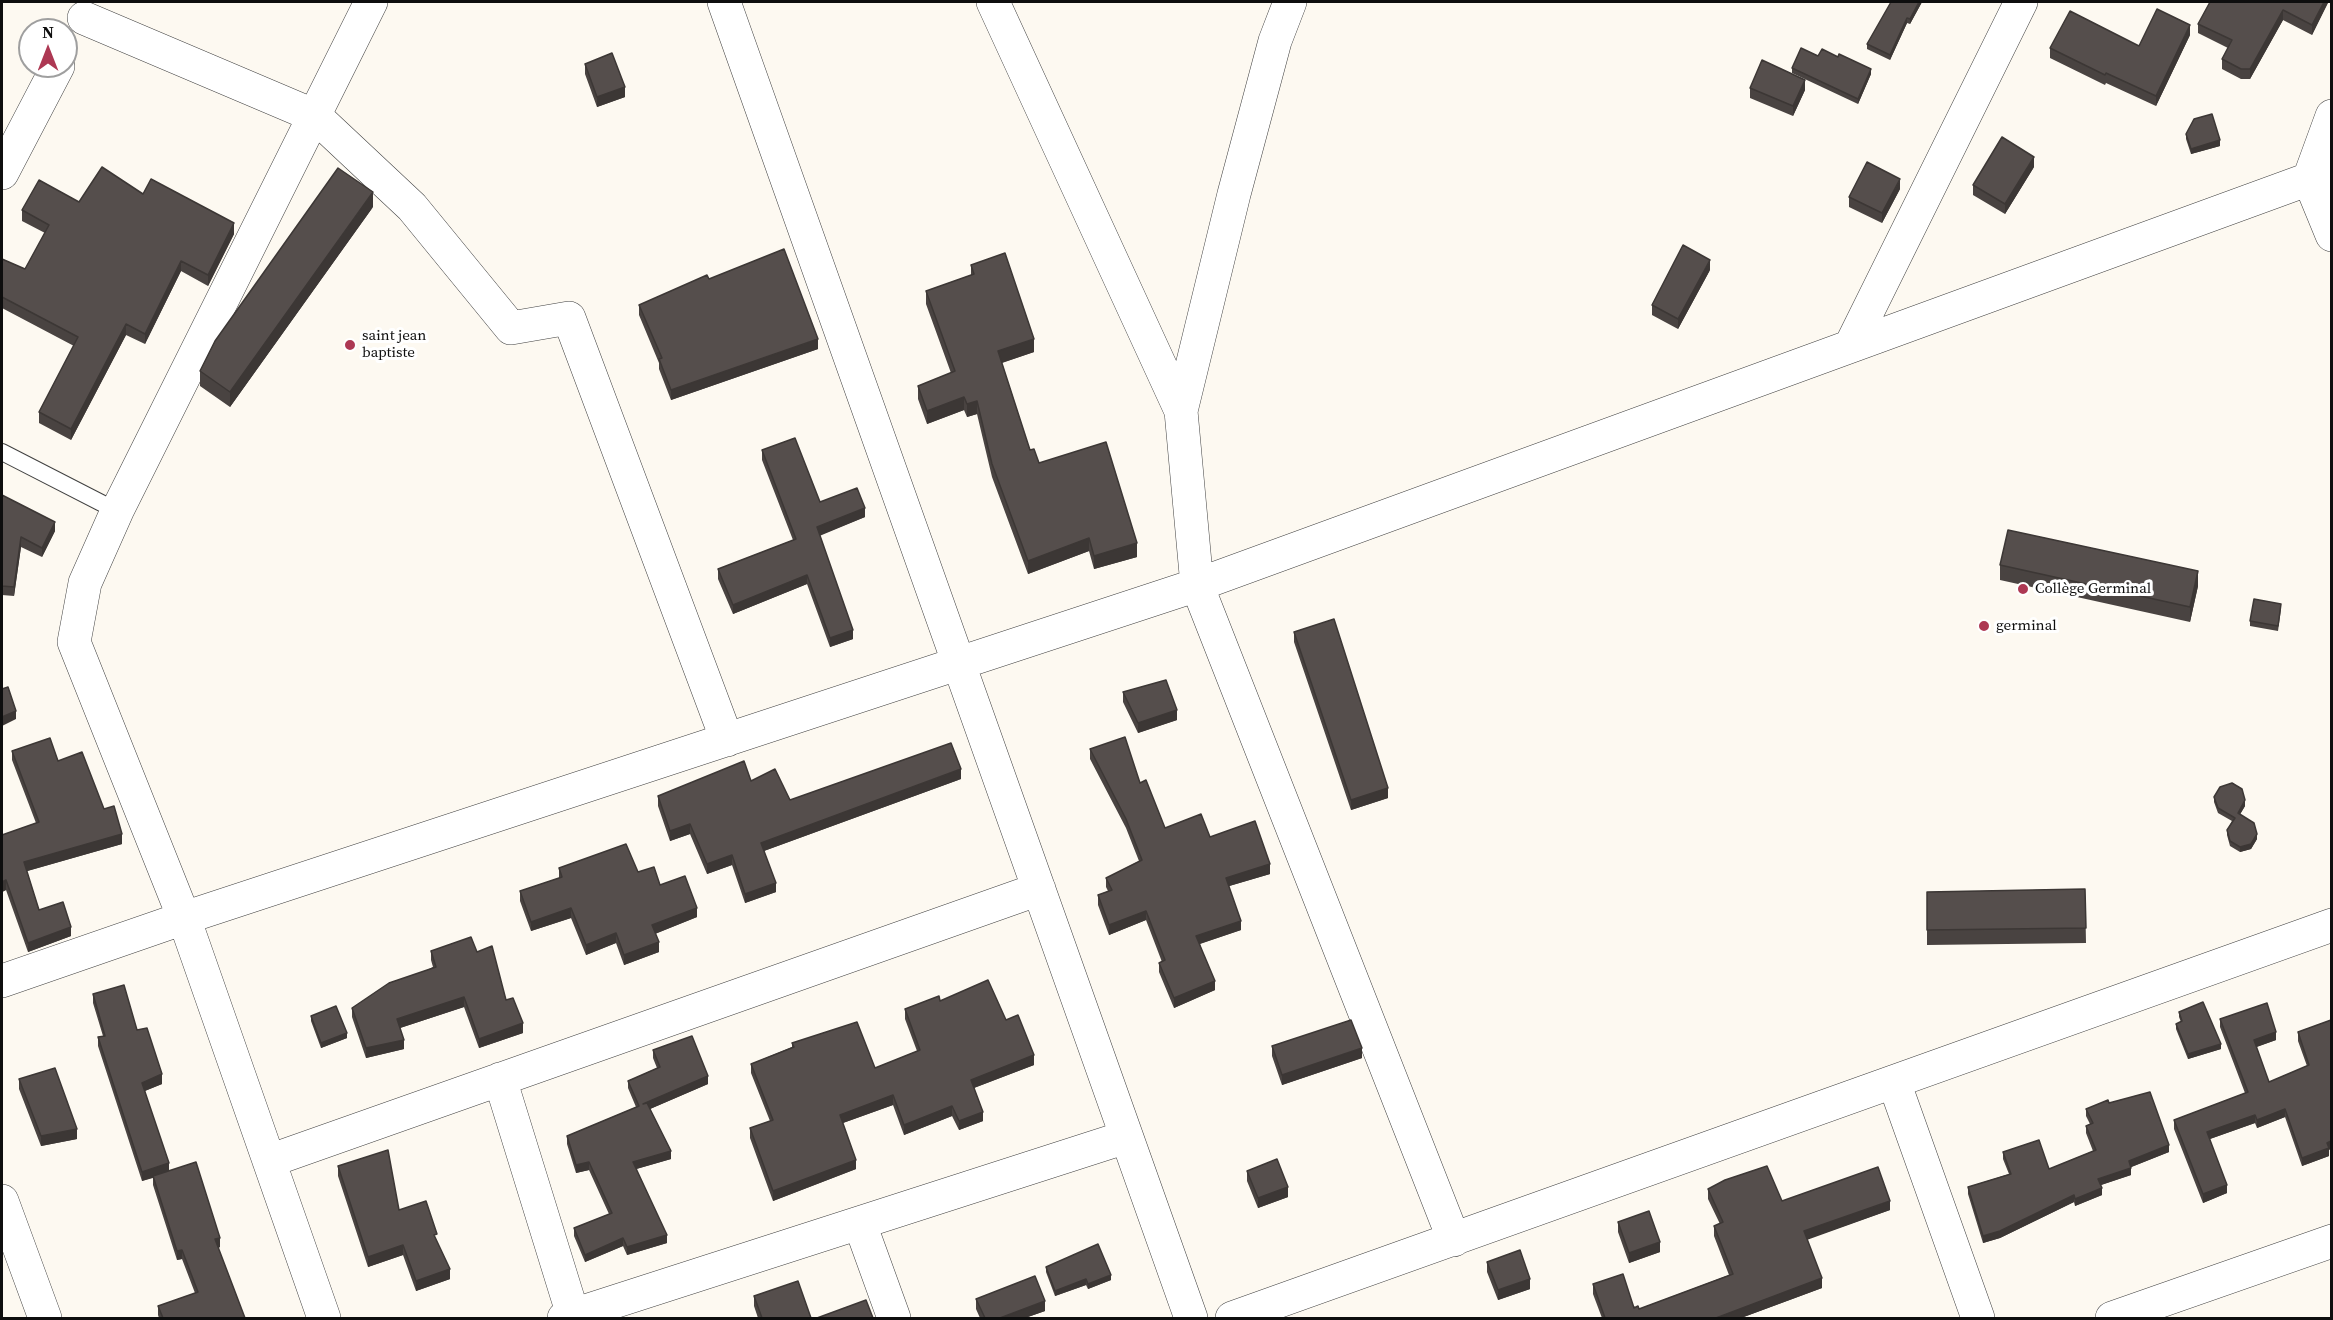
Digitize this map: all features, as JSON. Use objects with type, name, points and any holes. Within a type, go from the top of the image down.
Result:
[{"type":"street","points":[[324,1318],[184,918],[74,642],[85,583],[117,511],[371,2]]},
{"type":"street","points":[[724,2],[1191,1318]]},
{"type":"street","points":[[993,2],[1181,411]]},
{"type":"street","points":[[1290,2],[1275,41],[1237,183],[1181,411],[1197,585],[1454,1240]]},
{"type":"street","points":[[1851,345],[2021,2]]},
{"type":"street","points":[[78,29],[88,10],[315,116],[412,207],[511,328],[569,318],[727,740]]},
{"type":"street","points":[[2,173],[52,78]]},
{"type":"street","points":[[2331,116],[2320,178],[2331,235]]},
{"type":"street","points":[[2,981],[184,918],[1197,585],[1851,345],[2320,178]]},
{"type":"street","points":[[269,1161],[1039,889]]},
{"type":"street","points":[[1232,1318],[2331,925]]},
{"type":"street","points":[[500,1079],[569,1317],[1126,1137]]},
{"type":"street","points":[[1894,1082],[1978,1318]]},
{"type":"street","points":[[2,1201],[8,1240],[45,1318]]},
{"type":"street","points":[[860,1224],[894,1318]]},
{"type":"street","points":[[2112,1318],[2331,1240]]},
{"type":"lane","points":[[2,452],[117,511]]},
{"type":"building","points":[[1891,2],[1919,2],[1910,19],[1907,18],[1890,55],[1867,44]]},
{"type":"building","points":[[2210,2],[2324,2],[2312,25],[2283,10],[2250,69],[2241,69],[2222,59],[2232,40],[2198,24]]},
{"type":"building","points":[[2157,9],[2190,25],[2156,96],[2106,73],[2105,75],[2050,48],[2070,11],[2139,46]]},
{"type":"building","points":[[1801,48],[1818,56],[1822,49],[1838,57],[1839,54],[1871,69],[1858,99],[1792,68]]},
{"type":"building","points":[[612,53],[625,87],[597,97],[585,64]]},
{"type":"building","points":[[1762,60],[1805,80],[1793,106],[1750,88]]},
{"type":"building","points":[[2212,114],[2220,140],[2191,149],[2186,134],[2194,119]]},
{"type":"building","points":[[2002,137],[2034,157],[2005,204],[1973,185]]},
{"type":"building","points":[[1867,162],[1900,179],[1882,213],[1849,197]]},
{"type":"building","points":[[102,167],[143,194],[151,179],[234,223],[208,275],[181,261],[145,334],[126,324],[71,429],[39,412],[78,337],[2,297],[2,259],[25,269],[49,225],[22,210],[39,180],[79,202]]},
{"type":"building","points":[[338,168],[373,192],[230,392],[200,371],[215,341]]},
{"type":"building","points":[[1683,245],[1710,260],[1678,319],[1652,305]]},
{"type":"building","points":[[784,249],[818,339],[671,390],[659,359],[662,358],[639,305],[707,275],[709,279]]},
{"type":"building","points":[[1005,253],[1034,339],[998,351],[1030,450],[1034,449],[1039,463],[1106,442],[1137,543],[1094,556],[1089,538],[1028,561],[992,464],[977,401],[967,404],[964,397],[927,411],[918,386],[955,371],[926,291],[974,274],[971,265]]},
{"type":"building","points":[[795,438],[820,502],[857,488],[865,508],[817,527],[853,630],[830,638],[807,575],[733,605],[718,569],[796,539],[762,450]]},
{"type":"building","points":[[2,495],[55,522],[42,548],[21,537],[14,587],[2,586]]},
{"type":"building","points":[[2008,530],[2198,571],[2190,607],[2000,565]]},
{"type":"building","points":[[2254,599],[2281,604],[2278,626],[2250,621]]},
{"type":"building","points":[[1334,619],[1388,788],[1351,800],[1294,632]]},
{"type":"building","points":[[1166,680],[1177,710],[1138,723],[1123,692]]},
{"type":"building","points":[[8,687],[16,711],[2,717],[2,689]]},
{"type":"building","points":[[1125,737],[1140,783],[1146,780],[1165,828],[1201,814],[1210,837],[1255,821],[1270,864],[1226,878],[1241,921],[1196,936],[1215,981],[1174,998],[1159,963],[1165,960],[1146,911],[1109,925],[1098,895],[1112,890],[1106,878],[1142,860],[1126,819],[1090,749]]},
{"type":"building","points":[[50,738],[58,761],[82,752],[104,809],[114,806],[122,834],[24,862],[39,910],[63,902],[71,927],[28,943],[6,880],[2,882],[2,835],[39,822],[12,751]]},
{"type":"building","points":[[951,743],[961,769],[761,843],[776,883],[745,894],[732,855],[707,864],[690,824],[670,831],[658,796],[744,761],[751,781],[775,769],[790,800]]},
{"type":"building","points":[[2232,783],[2242,789],[2245,800],[2238,813],[2254,823],[2257,834],[2251,844],[2240,847],[2230,841],[2227,830],[2235,818],[2218,808],[2214,797],[2220,787]]},
{"type":"building","points":[[626,844],[638,872],[654,867],[660,885],[685,876],[697,908],[652,925],[659,942],[624,955],[616,933],[586,945],[571,908],[531,922],[520,891],[562,877],[559,868]]},
{"type":"building","points":[[2085,889],[2086,928],[1927,930],[1927,892]]},
{"type":"building","points":[[471,937],[477,952],[492,946],[506,1000],[513,998],[523,1023],[479,1039],[464,997],[397,1019],[404,1040],[366,1048],[352,1008],[389,983],[436,967],[431,951]]},
{"type":"building","points":[[988,980],[1006,1020],[1018,1015],[1034,1055],[971,1080],[983,1112],[959,1121],[952,1106],[904,1125],[893,1095],[840,1115],[856,1160],[773,1191],[750,1128],[773,1120],[751,1064],[794,1047],[792,1043],[857,1022],[875,1068],[920,1050],[905,1009],[939,996],[940,1001]]},
{"type":"building","points":[[124,985],[137,1030],[147,1028],[162,1074],[142,1083],[169,1163],[142,1172],[98,1037],[105,1036],[93,994]]},
{"type":"building","points":[[2203,1002],[2221,1044],[2188,1054],[2176,1024],[2182,1021],[2179,1012]]},
{"type":"building","points":[[2267,1003],[2276,1032],[2254,1040],[2269,1082],[2309,1065],[2298,1032],[2331,1020],[2331,1141],[2327,1143],[2329,1148],[2302,1158],[2285,1109],[2257,1120],[2255,1115],[2207,1132],[2227,1185],[2203,1194],[2174,1120],[2248,1092],[2220,1019]]},
{"type":"building","points":[[336,1006],[347,1033],[321,1043],[311,1016]]},
{"type":"building","points":[[1351,1020],[1362,1048],[1282,1075],[1272,1046]]},
{"type":"building","points":[[692,1036],[708,1076],[643,1104],[647,1103],[671,1151],[633,1162],[667,1235],[627,1247],[623,1238],[585,1255],[574,1228],[612,1213],[589,1162],[576,1165],[567,1136],[639,1106],[628,1081],[660,1067],[653,1050]]},
{"type":"building","points":[[55,1068],[77,1129],[41,1136],[19,1079]]},
{"type":"building","points":[[2150,1092],[2169,1145],[2129,1161],[2131,1168],[2098,1179],[2102,1188],[2075,1199],[2074,1195],[2000,1231],[1983,1236],[1968,1187],[2011,1174],[2003,1152],[2039,1140],[2049,1169],[2096,1150],[2086,1126],[2093,1123],[2086,1109],[2108,1100],[2109,1103]]},
{"type":"building","points":[[388,1150],[399,1210],[426,1201],[437,1234],[434,1235],[450,1269],[416,1281],[403,1245],[368,1257],[338,1166]]},
{"type":"building","points":[[1277,1159],[1288,1187],[1258,1198],[1247,1171]]},
{"type":"building","points":[[196,1162],[220,1238],[215,1239],[245,1318],[163,1318],[158,1306],[198,1292],[182,1250],[177,1251],[153,1176]]},
{"type":"building","points":[[1767,1166],[1782,1201],[1878,1167],[1890,1201],[1804,1231],[1822,1278],[1716,1318],[1605,1318],[1593,1284],[1623,1274],[1634,1308],[1638,1306],[1639,1309],[1733,1274],[1714,1226],[1723,1222],[1708,1189],[1725,1180]]},
{"type":"building","points":[[1649,1211],[1660,1242],[1629,1253],[1618,1222]]},
{"type":"building","points":[[1098,1244],[1111,1275],[1088,1284],[1086,1279],[1055,1291],[1046,1267]]},
{"type":"building","points":[[1520,1250],[1530,1279],[1498,1290],[1487,1262]]},
{"type":"building","points":[[1035,1276],[1045,1301],[1000,1318],[985,1318],[976,1299]]},
{"type":"building","points":[[798,1281],[811,1318],[762,1318],[754,1296]]},
{"type":"building","points":[[866,1300],[873,1318],[817,1318]]},
{"type":"place","name":"saint jean baptiste","points":[[350,345]]},
{"type":"place","name":"Collège Germinal","points":[[2023,589]]},
{"type":"place","name":"germinal","points":[[1984,626]]}]
